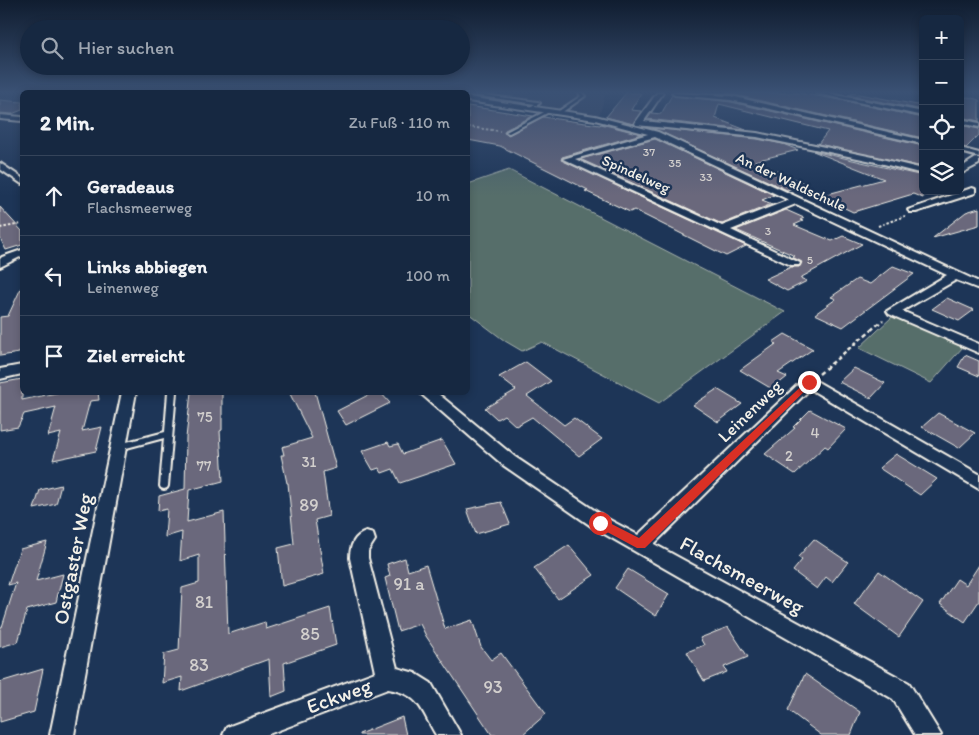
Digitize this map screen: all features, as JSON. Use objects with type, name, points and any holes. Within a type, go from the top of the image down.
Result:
[{"type":"street","name":"An der Waldschule","points":[[630,127],[655,134],[979,286]]},
{"type":"street","points":[[678,127],[757,136],[873,159],[919,171]]},
{"type":"street","points":[[859,127],[919,141]]},
{"type":"street","name":"Spindelweg","points":[[655,134],[567,159],[795,263]]},
{"type":"street","points":[[964,151],[979,155]]},
{"type":"street","points":[[964,169],[979,160]]},
{"type":"street","points":[[0,165],[20,180]]},
{"type":"street","points":[[913,210],[975,192]]},
{"type":"street","points":[[722,230],[797,200]]},
{"type":"street","points":[[0,264],[6,259],[20,255]]},
{"type":"street","points":[[893,311],[956,276]]},
{"type":"street","points":[[893,311],[979,350]]},
{"type":"street","points":[[0,374],[20,370]]},
{"type":"street","name":"Leinenweg","points":[[641,544],[809,382],[979,482]]},
{"type":"street","name":"Ostgaster Weg","points":[[62,735],[128,395]]},
{"type":"street","name":"Flachsmeerweg","points":[[430,395],[509,461],[600,523],[641,544],[901,691],[928,735]]},
{"type":"street","name":"Eckweg","points":[[366,540],[359,549],[359,558],[388,678]]},
{"type":"street","name":"Eckweg","points":[[235,735],[388,678],[406,681],[423,691],[449,735]]},
{"type":"lane","points":[[508,132],[517,127]]},
{"type":"lane","points":[[164,486],[172,395]]},
{"type":"lane","points":[[119,447],[169,434]]},
{"type":"path","points":[[470,127],[508,132]]},
{"type":"path","points":[[861,231],[900,219],[913,210]]},
{"type":"path","points":[[0,228],[20,224]]},
{"type":"path","points":[[809,382],[893,311]]},
{"type":"green space","points":[[509,170],[785,312],[659,403],[542,342],[522,351],[505,341],[470,315],[470,183]]},
{"type":"green space","points":[[893,316],[963,347],[931,383],[859,348]]},
{"type":"building","points":[[470,127],[510,127],[505,130],[504,133],[508,135],[523,127],[614,127],[641,134],[562,157],[561,160],[746,246],[726,256],[634,210],[630,212],[585,191],[588,190],[500,146],[470,140]]},
{"type":"building","points":[[722,127],[739,127],[746,130]]},
{"type":"building","points":[[813,127],[841,127],[919,145],[919,166],[818,144],[828,131]]},
{"type":"building","points":[[876,127],[919,127],[919,137]]},
{"type":"building","points":[[964,127],[979,129],[979,135],[966,148],[964,147]]},
{"type":"building","points":[[652,128],[757,139],[783,144],[798,150],[755,161],[803,183],[787,190]]},
{"type":"building","points":[[655,139],[774,195],[762,200],[772,204],[722,224],[580,159]]},
{"type":"building","points":[[813,151],[919,175],[919,195],[923,195],[923,198],[913,194],[853,212],[820,196],[884,179]]},
{"type":"building","points":[[0,207],[20,229],[20,246],[6,250],[0,238]]},
{"type":"building","points":[[979,208],[979,225],[933,238],[966,212]]},
{"type":"building","points":[[786,210],[804,218],[800,220],[803,221],[794,225],[832,241],[843,236],[862,244],[800,278],[807,281],[787,291],[765,279],[791,267],[799,267],[802,262],[792,257],[795,256],[736,230]]},
{"type":"building","points":[[893,266],[914,274],[843,327],[815,314],[836,299],[831,297],[857,279],[870,284]]},
{"type":"building","points":[[20,290],[20,351],[19,353],[0,356],[0,317],[8,316]]},
{"type":"building","points":[[947,298],[974,310],[959,321],[932,309]]},
{"type":"building","points":[[785,334],[813,349],[778,373],[787,377],[772,389],[740,370],[776,344],[773,342]]},
{"type":"building","points":[[965,355],[979,361],[979,376],[958,367]]},
{"type":"building","points":[[526,362],[551,381],[527,396],[564,425],[574,418],[602,439],[579,456],[532,417],[516,426],[504,415],[497,419],[485,408],[516,390],[499,377]]},
{"type":"building","points":[[854,368],[885,383],[871,398],[839,382]]},
{"type":"building","points":[[20,379],[20,395],[22,395],[22,400],[46,395],[98,395],[99,400],[90,401],[82,431],[102,427],[96,451],[53,460],[61,433],[48,436],[56,407],[24,414],[18,427],[0,430],[0,383]]},
{"type":"building","points":[[717,389],[742,404],[718,422],[693,405]]},
{"type":"building","points":[[191,395],[222,395],[222,430],[220,431],[223,481],[189,490],[187,522],[224,512],[228,634],[265,622],[266,629],[330,608],[336,645],[284,663],[286,691],[271,697],[269,659],[181,691],[182,677],[162,683],[164,654],[179,650],[182,588],[199,583],[199,555],[180,561],[182,532],[165,537],[167,509],[158,511],[159,496],[185,489],[186,438]]},
{"type":"building","points":[[290,395],[316,395],[336,468],[323,472],[329,516],[315,520],[324,574],[282,586],[278,548],[294,544],[288,483],[281,455],[284,455],[282,447],[312,438]]},
{"type":"building","points":[[368,395],[383,395],[390,403],[346,425],[337,411]]},
{"type":"building","points":[[810,410],[846,429],[828,448],[825,446],[795,474],[765,454],[795,428],[793,427]]},
{"type":"building","points":[[938,413],[975,433],[959,448],[922,427]]},
{"type":"building","points":[[442,440],[456,464],[400,483],[393,469],[382,473],[379,468],[373,470],[362,451],[388,442],[390,446],[398,444],[403,454]]},
{"type":"building","points":[[896,454],[937,479],[920,495],[879,468]]},
{"type":"building","points":[[61,485],[56,504],[34,509],[40,490]]},
{"type":"building","points":[[501,502],[510,524],[476,534],[467,509]]},
{"type":"building","points":[[814,539],[848,562],[832,582],[826,577],[817,589],[793,571],[802,560],[798,557]]},
{"type":"building","points":[[47,542],[36,581],[63,574],[56,602],[27,610],[18,642],[0,647],[0,627],[2,627],[16,583],[8,585],[20,549]]},
{"type":"building","points":[[569,545],[594,575],[558,599],[534,568]]},
{"type":"building","points":[[405,558],[408,571],[426,565],[445,629],[472,620],[481,647],[491,660],[501,653],[546,714],[522,735],[492,735],[420,624],[398,631],[385,578],[390,576],[387,564]]},
{"type":"building","points":[[979,565],[979,601],[965,622],[940,604],[957,579],[966,585]]},
{"type":"building","points":[[628,569],[669,594],[656,616],[615,588]]},
{"type":"building","points":[[879,571],[923,602],[899,637],[854,604]]},
{"type":"building","points":[[728,627],[748,657],[724,667],[727,672],[704,681],[687,652],[704,645],[700,638]]},
{"type":"building","points":[[43,669],[34,712],[0,722],[0,682]]},
{"type":"building","points":[[805,674],[860,712],[851,735],[821,735],[788,710]]},
{"type":"building","points":[[402,717],[406,735],[359,735],[359,734]]},
{"type":"route","points":[[600,523],[641,544],[809,382]]}]
